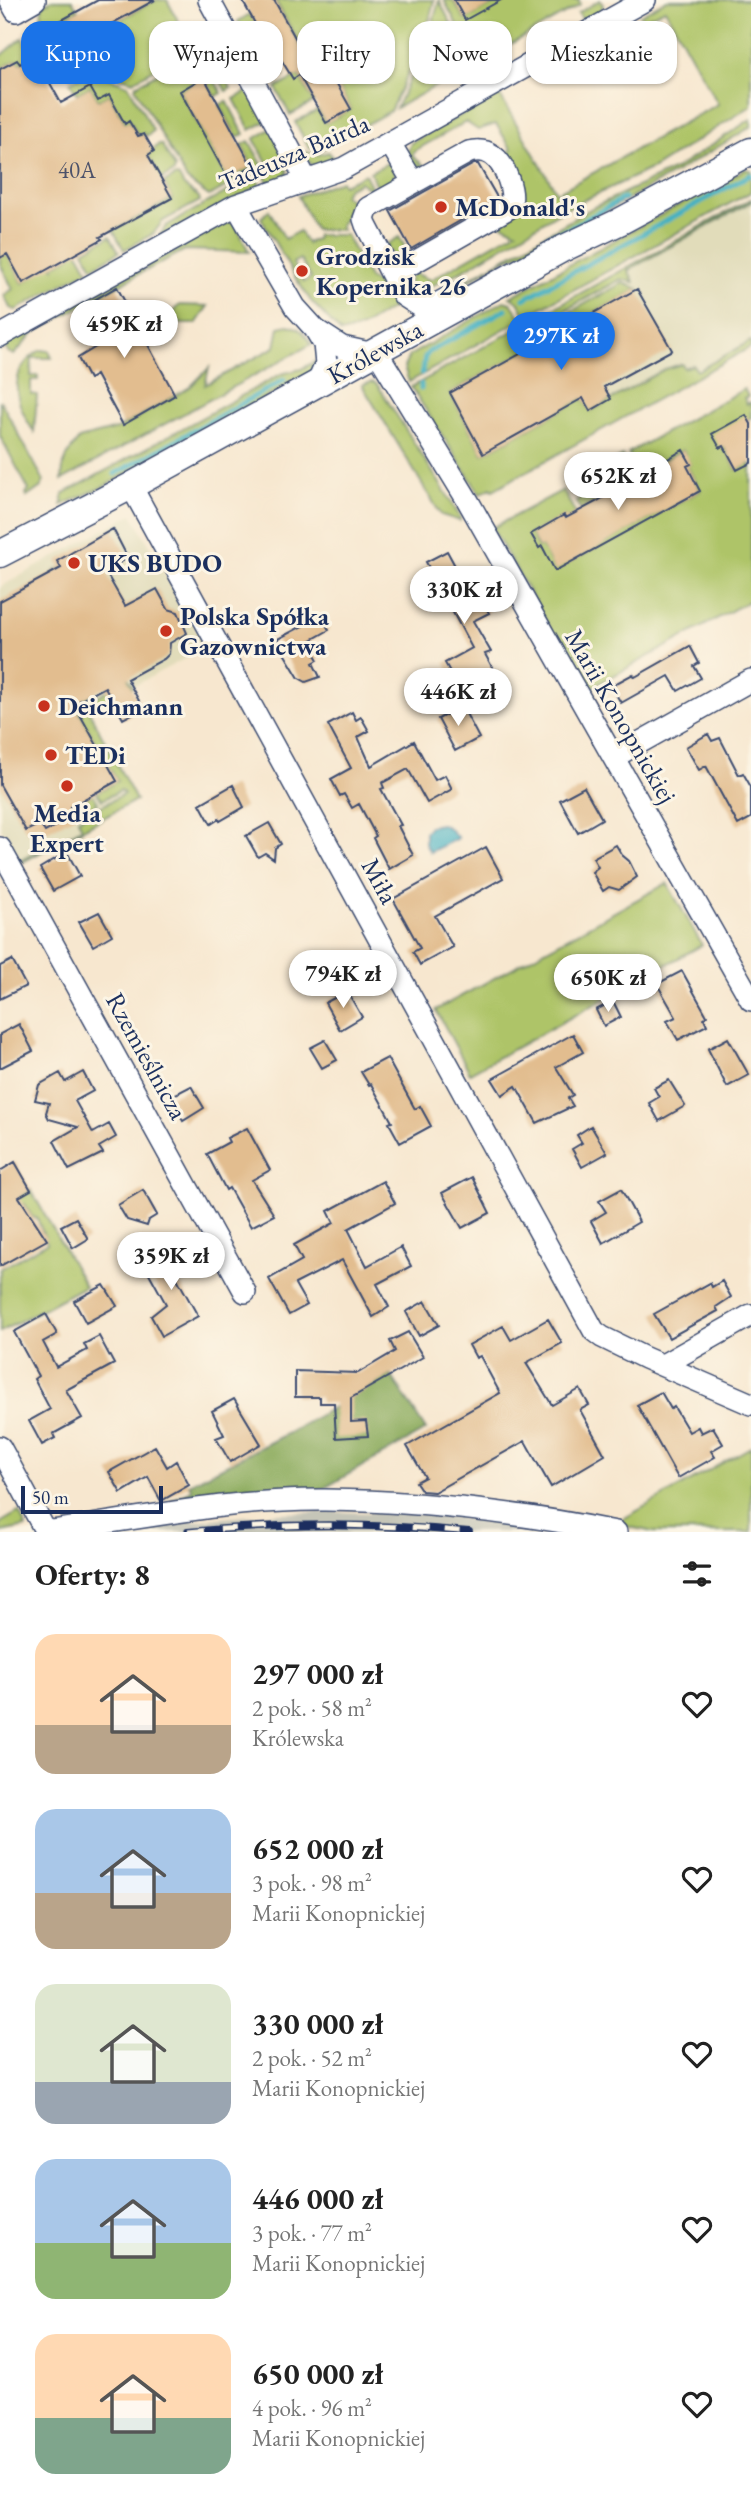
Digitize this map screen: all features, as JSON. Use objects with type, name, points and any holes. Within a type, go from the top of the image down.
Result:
[{"type":"main road","name":"Królewska","points":[[0,554],[131,486],[560,250],[619,222],[751,151]]},
{"type":"street","points":[[10,0],[16,11],[35,0]]},
{"type":"street","points":[[209,0],[307,181]]},
{"type":"street","name":"Tadeusza Bairda","points":[[0,336],[236,205],[344,168],[614,7],[645,0]]},
{"type":"street","points":[[390,142],[413,182]]},
{"type":"street","points":[[392,275],[505,212],[512,202],[512,189],[493,155],[481,151],[469,152],[368,208],[365,213],[366,225],[392,275],[404,296],[421,307],[428,307],[509,264],[560,250]]},
{"type":"street","points":[[236,205],[295,307],[324,344],[326,364],[317,384]]},
{"type":"street","points":[[314,329],[342,347],[375,353]]},
{"type":"street","name":"Marii Konopnickiej","points":[[375,353],[468,501],[751,1000]]},
{"type":"street","name":"Miła","points":[[131,486],[594,1331],[601,1337],[663,1365]]},
{"type":"street","points":[[614,757],[751,680]]},
{"type":"street","name":"Rzemieślnicza","points":[[0,848],[245,1292]]},
{"type":"street","points":[[663,1365],[751,1315]]},
{"type":"street","points":[[663,1365],[751,1404]]},
{"type":"street","points":[[0,1447],[46,1532],[220,1506],[325,1500],[470,1509],[616,1532]]},
{"type":"shaded area","points":[[751,199],[751,344],[480,494],[411,387]]},
{"type":"shaded area","points":[[132,514],[206,647],[89,710],[136,800],[21,863],[0,827],[0,587]]},
{"type":"shaded area","points":[[278,1513],[428,1514],[574,1532],[97,1532],[169,1520],[194,1521]]},
{"type":"green space","points":[[52,0],[72,0],[78,10],[61,21],[43,21],[43,5]]},
{"type":"green space","points":[[156,0],[167,0],[178,21],[149,21],[149,72],[135,80],[135,21],[117,21]]},
{"type":"green space","points":[[275,0],[434,0],[429,21],[409,21],[409,72],[390,111],[323,149],[309,148],[295,122],[318,110],[326,123],[351,109],[337,84],[395,84],[395,21],[297,21],[297,40]]},
{"type":"green space","points":[[439,0],[450,21],[434,21]]},
{"type":"green space","points":[[444,0],[453,0],[465,20],[501,0],[579,0],[580,5],[552,21],[526,21],[526,35],[512,43],[512,21],[455,21]]},
{"type":"green space","points":[[600,0],[603,5],[600,15],[589,21],[584,21],[578,13]]},
{"type":"green space","points":[[667,0],[751,0],[751,106],[655,167],[565,209],[465,269],[413,295],[409,283],[412,272],[430,280],[516,231],[499,223],[517,204],[522,191],[504,155],[512,150],[496,124],[478,130],[466,122],[416,150],[412,156],[425,166],[421,167],[412,163],[407,154],[411,143],[499,94],[557,193],[718,104],[677,31],[677,21],[672,21],[665,9],[643,20],[640,15]]},
{"type":"green space","points":[[250,14],[254,21],[238,21]]},
{"type":"green space","points":[[21,39],[21,63],[17,60],[0,69],[0,57]]},
{"type":"green space","points":[[297,77],[297,84],[304,84],[314,102],[290,115],[276,88]]},
{"type":"green space","points":[[149,78],[149,84],[192,84],[180,91],[228,179],[252,166],[242,145],[249,141],[262,164],[261,167],[209,196],[187,180],[135,88]]},
{"type":"green space","points":[[409,81],[409,84],[439,84],[396,108]]},
{"type":"green space","points":[[71,84],[128,85],[153,130],[146,136],[138,136],[130,121],[125,123],[109,95],[98,101],[90,87],[77,94]]},
{"type":"green space","points":[[208,84],[217,84],[222,93],[215,97]]},
{"type":"green space","points":[[222,84],[229,84],[231,88],[226,91]]},
{"type":"green space","points":[[250,90],[267,121],[250,130],[234,99]]},
{"type":"green space","points":[[227,101],[244,134],[237,137],[220,105]]},
{"type":"green space","points":[[751,119],[751,127],[564,234],[559,240],[507,259],[436,299],[441,292],[594,207],[677,168]]},
{"type":"green space","points":[[272,128],[285,155],[268,164],[254,139]]},
{"type":"green space","points":[[159,144],[175,168],[174,172],[158,181],[153,172],[156,169],[148,155]]},
{"type":"green space","points":[[329,152],[336,164],[316,167],[302,153],[317,155]]},
{"type":"green space","points":[[288,159],[287,175],[269,184],[264,174],[266,170]]},
{"type":"green space","points":[[388,163],[395,175],[380,191],[370,172]]},
{"type":"green space","points":[[745,169],[751,170],[751,192],[526,316],[518,302],[510,297]]},
{"type":"green space","points":[[365,174],[375,194],[360,182],[347,189],[344,195],[355,204],[349,209],[340,226],[342,230],[315,230],[298,196],[341,181],[343,185]]},
{"type":"green space","points":[[176,176],[200,201],[163,221],[153,234],[124,250],[113,230],[172,199],[164,183]]},
{"type":"green space","points":[[255,176],[260,186],[159,237],[166,226]]},
{"type":"green space","points":[[751,199],[751,202],[628,270],[634,282],[621,279],[536,326],[528,322]]},
{"type":"green space","points":[[269,210],[285,239],[299,231],[307,243],[316,239],[317,235],[346,235],[369,278],[376,283],[383,271],[402,302],[362,327],[341,333],[311,301],[294,276],[299,274],[304,282],[311,278],[300,259],[293,263],[297,271],[293,274],[261,218]]},
{"type":"green space","points":[[228,222],[235,223],[249,252],[185,250],[147,270],[145,266]]},
{"type":"green space","points":[[110,236],[119,252],[93,267],[84,251]]},
{"type":"green space","points":[[399,237],[408,252],[395,259],[386,245]]},
{"type":"green space","points":[[77,250],[88,270],[16,310],[10,308],[4,295],[13,289],[0,264],[0,257],[7,254],[23,283],[51,265],[54,268]]},
{"type":"green space","points":[[142,267],[144,271],[33,333],[14,355],[5,347],[0,350],[0,345]]},
{"type":"green space","points":[[623,283],[638,289],[450,393],[483,454],[583,398],[591,411],[665,369],[682,364],[684,368],[693,365],[697,371],[751,341],[751,347],[493,490],[491,488],[480,494],[411,387],[525,324],[531,334]]},
{"type":"green space","points":[[504,301],[511,303],[522,319],[409,382],[404,367],[409,356]]},
{"type":"green space","points":[[180,305],[208,306],[196,324],[181,324],[174,316],[175,309]]},
{"type":"green space","points":[[279,327],[296,327],[312,344],[62,480],[63,466],[79,439],[117,429],[190,387],[209,368],[205,385],[275,347]]},
{"type":"green space","points":[[41,350],[49,351],[52,358],[32,358],[31,376],[38,376],[38,380],[31,380],[31,394],[37,395],[34,432],[22,410],[17,388],[22,368],[30,358]]},
{"type":"green space","points":[[318,360],[313,372],[105,486],[62,505],[63,494],[281,374],[301,369]]},
{"type":"green space","points":[[372,382],[377,384],[449,498],[460,521],[441,515],[362,385]]},
{"type":"green space","points":[[744,389],[748,396],[744,398],[747,404],[751,402],[751,417],[720,448],[724,446],[737,470],[751,463],[751,600],[586,691],[492,528],[563,490],[576,514],[566,519],[564,516],[531,534],[538,548],[542,546],[555,570],[700,491],[687,466],[690,464],[683,450],[649,468],[651,472],[641,478],[628,453]]},
{"type":"green space","points":[[0,400],[44,481],[41,487],[27,497],[29,490],[0,436]]},
{"type":"green space","points":[[623,456],[628,466],[624,469],[626,474],[631,471],[636,479],[581,510],[576,502],[580,499],[576,492],[572,494],[568,487]]},
{"type":"green space","points":[[61,568],[78,587],[133,687],[89,711],[136,800],[21,863],[21,860],[82,828],[78,819],[124,794],[121,790],[102,800],[97,792],[117,781],[74,704],[92,694],[94,698],[117,685],[54,572]]},
{"type":"green space","points":[[93,794],[98,803],[76,815],[71,806]]},
{"type":"green space","points":[[667,883],[702,945],[470,1073],[436,1010]]},
{"type":"green space","points":[[31,1190],[85,1286],[0,1332],[0,1269],[47,1243],[37,1218],[32,1217],[25,1204],[9,1212],[0,1202],[13,1200]]},
{"type":"green space","points":[[391,1375],[426,1430],[312,1495],[168,1502],[192,1490],[189,1484]]},
{"type":"green space","points":[[751,1447],[751,1532],[654,1532],[614,1524]]},
{"type":"green space","points":[[19,1512],[26,1527],[0,1532],[0,1523]]},
{"type":"water","points":[[441,824],[458,838],[430,852],[425,844],[425,832],[430,826]]},
{"type":"building","points":[[98,0],[155,0],[117,21],[60,21]]},
{"type":"building","points":[[242,0],[274,0],[297,41],[297,76],[293,79],[283,63],[283,21],[254,21]]},
{"type":"building","points":[[454,0],[501,0],[465,20]]},
{"type":"building","points":[[17,60],[20,64],[21,84],[50,84],[61,103],[90,87],[98,101],[109,95],[125,124],[129,121],[138,136],[144,134],[154,151],[148,155],[172,198],[23,283],[7,254],[0,258],[0,69]]},
{"type":"building","points":[[192,84],[208,84],[252,166],[228,179],[180,91]]},
{"type":"building","points":[[304,84],[337,84],[351,109],[326,123]]},
{"type":"building","name":"McDonald's","points":[[478,164],[498,199],[411,249],[390,211]]},
{"type":"building","points":[[117,287],[175,395],[123,425],[96,375],[89,379],[78,358],[104,342],[84,306]]},
{"type":"building","points":[[637,289],[672,350],[604,387],[611,399],[590,411],[583,398],[483,454],[450,393]]},
{"type":"building","points":[[746,415],[751,424],[751,463],[737,470],[724,446],[720,448],[712,434]]},
{"type":"building","points":[[683,450],[691,464],[687,466],[700,491],[555,571],[542,546],[539,548],[531,534],[564,515],[566,518],[596,502]]},
{"type":"building","points":[[113,529],[128,558],[105,571],[125,606],[157,589],[168,609],[178,612],[187,633],[170,643],[169,654],[164,659],[127,679],[143,708],[123,719],[105,687],[74,704],[117,781],[70,807],[75,816],[45,832],[40,824],[26,831],[0,785],[0,601],[61,568],[57,561]]},
{"type":"building","points":[[447,551],[474,601],[480,598],[489,613],[473,621],[491,652],[485,654],[497,676],[463,695],[445,663],[472,648],[426,562]]},
{"type":"building","points":[[321,616],[329,630],[308,642],[318,660],[313,663],[320,677],[306,682],[299,678],[276,640]]},
{"type":"building","points":[[690,646],[699,663],[694,666],[701,678],[678,691],[669,676],[621,703],[611,686],[633,674],[635,677]]},
{"type":"building","points":[[462,706],[479,738],[455,751],[438,719]]},
{"type":"building","points":[[352,712],[356,720],[361,717],[369,731],[358,737],[371,766],[414,741],[435,780],[445,775],[452,789],[427,803],[408,769],[382,783],[384,788],[381,789],[401,825],[398,826],[413,855],[389,869],[359,804],[352,808],[344,794],[340,796],[331,779],[351,768],[328,725]]},
{"type":"building","points":[[708,734],[712,741],[720,738],[739,775],[743,773],[751,787],[751,818],[738,825],[706,766],[699,770],[686,747]]},
{"type":"building","points":[[233,785],[244,807],[211,824],[200,804]]},
{"type":"building","points":[[584,787],[602,819],[578,833],[560,800]]},
{"type":"building","points":[[269,823],[281,844],[275,848],[274,859],[265,853],[258,857],[246,836]]},
{"type":"building","points":[[616,845],[637,877],[619,890],[609,887],[603,891],[592,872],[598,867],[593,858]]},
{"type":"building","points":[[486,847],[503,878],[435,916],[453,947],[420,965],[413,952],[420,948],[393,899]]},
{"type":"building","points":[[67,852],[80,876],[53,891],[40,868]]},
{"type":"building","points":[[99,912],[112,935],[93,946],[79,922]]},
{"type":"building","points":[[12,960],[26,986],[0,999],[0,966]]},
{"type":"building","points":[[682,971],[707,1016],[704,1018],[707,1025],[678,1040],[667,1021],[676,1017],[657,984]]},
{"type":"building","points":[[347,991],[362,1017],[340,1030],[325,1003]]},
{"type":"building","points":[[613,1001],[621,1017],[604,1026],[596,1010]]},
{"type":"building","points":[[19,1024],[33,1051],[0,1068],[0,1034]]},
{"type":"building","points":[[573,1034],[583,1052],[556,1067],[573,1095],[568,1098],[573,1106],[537,1123],[516,1086],[502,1095],[492,1079]]},
{"type":"building","points":[[728,1038],[749,1075],[727,1087],[708,1049]]},
{"type":"building","points":[[325,1040],[337,1060],[322,1068],[310,1048]]},
{"type":"building","points":[[387,1058],[415,1109],[420,1106],[431,1126],[400,1143],[389,1123],[392,1122],[371,1084],[369,1085],[361,1072]]},
{"type":"building","points":[[83,1072],[93,1091],[75,1101],[93,1133],[109,1124],[116,1137],[99,1147],[103,1153],[69,1170],[54,1141],[78,1127],[49,1119],[46,1113],[49,1103],[35,1100],[39,1085],[60,1073],[65,1082]]},
{"type":"building","points":[[669,1080],[685,1106],[659,1121],[649,1103],[659,1097],[654,1088]]},
{"type":"building","points":[[191,1086],[204,1108],[183,1121],[170,1097]]},
{"type":"building","points":[[591,1126],[607,1153],[582,1167],[572,1149],[582,1143],[577,1135]]},
{"type":"building","points":[[247,1128],[270,1170],[252,1180],[274,1215],[251,1227],[229,1188],[226,1190],[207,1154],[229,1142],[227,1138]]},
{"type":"building","points":[[15,1162],[31,1190],[19,1197],[47,1240],[0,1266],[0,1171]]},
{"type":"building","points":[[472,1177],[490,1213],[462,1228],[442,1193]]},
{"type":"building","points":[[383,1181],[395,1203],[348,1229],[367,1266],[401,1247],[411,1266],[377,1284],[389,1307],[373,1317],[342,1260],[295,1284],[307,1305],[289,1315],[269,1279],[302,1260],[294,1245],[334,1223],[328,1211]]},
{"type":"building","points":[[621,1189],[639,1222],[603,1243],[591,1221],[606,1212],[599,1201]]},
{"type":"building","points":[[143,1190],[157,1215],[149,1220],[147,1226],[127,1220],[118,1205]]},
{"type":"building","points":[[76,1218],[88,1239],[73,1248],[61,1226]]},
{"type":"building","points":[[182,1246],[191,1264],[174,1273],[198,1316],[162,1336],[151,1316],[166,1304],[145,1266]]},
{"type":"building","points":[[722,1281],[731,1297],[716,1307],[718,1311],[669,1338],[654,1314],[710,1283],[712,1287]]},
{"type":"building","points":[[104,1285],[117,1306],[86,1323],[74,1301]]},
{"type":"building","points":[[425,1301],[439,1325],[419,1336],[406,1312]]},
{"type":"building","points":[[46,1314],[57,1334],[43,1342],[56,1367],[87,1350],[84,1344],[99,1336],[114,1364],[66,1390],[82,1418],[53,1434],[55,1438],[42,1445],[29,1421],[50,1409],[34,1379],[38,1376],[14,1332]]},
{"type":"building","points":[[548,1319],[562,1343],[526,1363],[552,1405],[580,1389],[589,1405],[580,1410],[605,1455],[551,1487],[525,1441],[434,1492],[422,1491],[416,1482],[425,1477],[407,1446],[500,1393],[480,1356],[476,1358],[469,1345],[503,1326],[511,1340]]},
{"type":"building","points":[[408,1332],[423,1357],[351,1398],[351,1422],[366,1421],[368,1436],[336,1438],[334,1403],[320,1403],[320,1397],[295,1397],[295,1371],[358,1373],[395,1351],[390,1341]]},
{"type":"building","points":[[661,1392],[689,1432],[698,1427],[701,1433],[713,1427],[723,1444],[711,1451],[715,1457],[678,1478],[637,1405]]},
{"type":"building","points":[[234,1399],[261,1444],[230,1462],[216,1438],[224,1435],[212,1411]]},
{"type":"building","points":[[155,1446],[167,1467],[176,1461],[189,1485],[161,1501],[148,1477],[121,1493],[109,1472]]},
{"type":"waterway","points":[[524,299],[750,175]]},
{"type":"waterway","points":[[549,236],[566,230],[624,198]]},
{"type":"waterway","points":[[422,373],[425,357],[429,352],[506,309]]},
{"type":"waterway","points":[[115,474],[284,380]]},
{"type":"waterway","points":[[421,384],[421,389]]},
{"type":"railway","points":[[188,1532],[329,1525],[469,1532]]},
{"type":"place","name":"McDonald's","points":[[441,207]]},
{"type":"place","name":"Grodzisk Kopernika 26","points":[[302,271]]},
{"type":"place","name":"UKS BUDO","points":[[74,563]]},
{"type":"place","name":"Polska Spółka Gazownictwa","points":[[166,631]]},
{"type":"place","name":"Deichmann","points":[[44,706]]},
{"type":"place","name":"TEDi","points":[[51,755]]},
{"type":"place","name":"Media Expert","points":[[67,786]]}]
